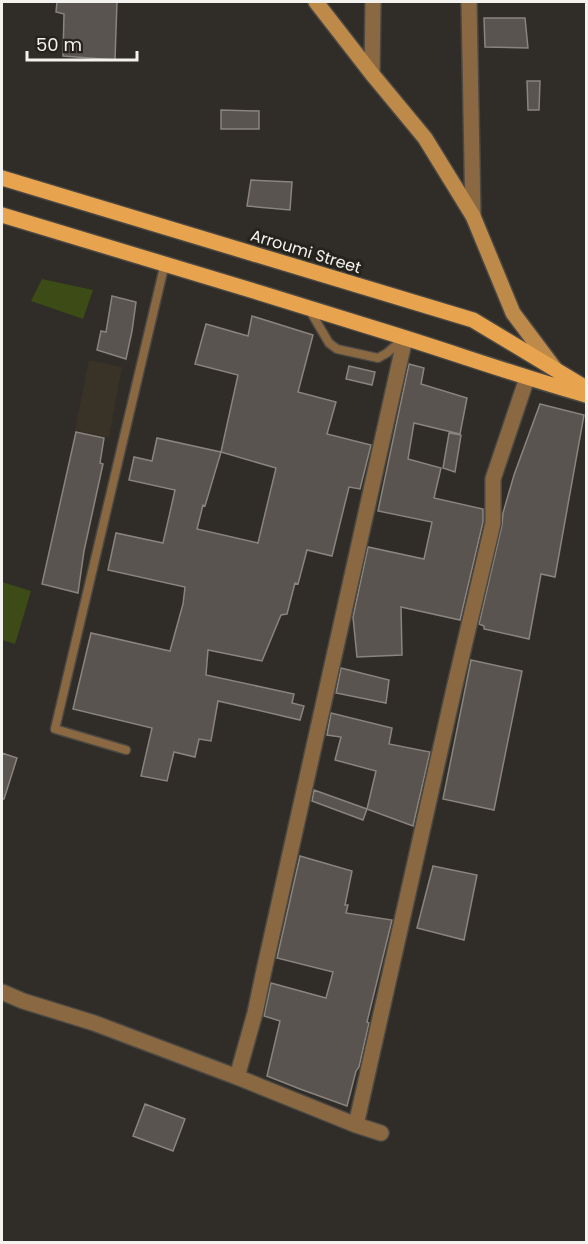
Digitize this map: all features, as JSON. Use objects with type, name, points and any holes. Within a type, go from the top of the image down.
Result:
[{"type":"main road","points":[[316,2],[425,138],[473,216],[513,314],[555,369]]},
{"type":"main road","name":"Arroumi Street","points":[[2,178],[473,321],[586,388]]},
{"type":"main road","points":[[2,215],[165,263],[586,395]]},
{"type":"street","points":[[372,74],[373,2]]},
{"type":"street","points":[[469,2],[473,216]]},
{"type":"street","points":[[237,1077],[255,1013],[405,338]]},
{"type":"street","points":[[356,1125],[493,523],[494,479],[527,378]]},
{"type":"street","points":[[2,992],[23,1001],[94,1023],[381,1133]]},
{"type":"lane","points":[[126,750],[55,729],[165,263]]},
{"type":"lane","points":[[309,308],[329,343],[337,349],[378,358],[405,338]]},
{"type":"shaded area","points":[[89,360],[122,367],[109,438],[75,430]]},
{"type":"green space","points":[[42,279],[93,290],[83,319],[31,301]]},
{"type":"green space","points":[[2,582],[31,591],[15,644],[2,640]]},
{"type":"building","points":[[57,2],[117,2],[115,60],[63,56],[64,14],[56,12]]},
{"type":"building","points":[[484,18],[525,18],[528,48],[485,47]]},
{"type":"building","points":[[527,81],[540,81],[539,110],[528,110]]},
{"type":"building","points":[[221,110],[259,111],[259,129],[221,129]]},
{"type":"building","points":[[251,180],[292,182],[290,210],[247,206]]},
{"type":"building","points":[[112,296],[136,302],[126,359],[97,350],[101,331],[106,332]]},
{"type":"building","points":[[252,316],[313,335],[298,392],[336,402],[327,434],[371,445],[360,489],[349,487],[332,556],[307,550],[287,614],[281,615],[262,661],[208,650],[206,675],[294,694],[292,703],[304,706],[300,720],[218,701],[211,741],[199,739],[195,757],[174,752],[167,781],[141,776],[152,728],[73,709],[91,633],[170,651],[183,604],[185,587],[108,570],[116,533],[163,543],[175,490],[129,480],[134,457],[152,461],[157,438],[221,452],[238,375],[195,364],[206,324],[248,336]],"holes":[[[221,452],[276,468],[258,543],[197,529]]]},
{"type":"building","points":[[409,364],[424,368],[421,384],[467,398],[460,434],[414,423],[408,459],[441,468],[434,498],[483,509],[483,522],[460,620],[401,607],[402,655],[357,657],[353,617],[368,547],[424,559],[432,522],[378,511]]},
{"type":"building","points":[[349,366],[375,372],[372,385],[346,379]]},
{"type":"building","points":[[540,404],[584,415],[555,577],[541,574],[529,639],[484,629],[484,626],[479,624],[503,513]]},
{"type":"building","points":[[76,432],[104,438],[100,463],[103,464],[84,551],[78,593],[42,584]]},
{"type":"building","points":[[449,433],[461,435],[455,472],[443,468]]},
{"type":"building","points":[[471,660],[522,671],[494,810],[443,799]]},
{"type":"building","points":[[341,668],[389,680],[386,703],[336,693]]},
{"type":"building","points":[[331,713],[392,728],[389,744],[430,752],[413,826],[367,809],[376,771],[335,760],[341,737],[327,735]]},
{"type":"building","points":[[2,753],[17,758],[4,799],[2,799]]},
{"type":"building","points":[[314,790],[367,809],[363,820],[312,801]]},
{"type":"building","points":[[300,856],[352,871],[345,905],[348,905],[346,913],[392,920],[367,1022],[369,1023],[359,1067],[347,1106],[267,1076],[280,1021],[264,1016],[271,983],[326,998],[333,972],[277,958]]},
{"type":"building","points":[[433,866],[477,875],[464,940],[417,928]]},
{"type":"building","points":[[145,1104],[185,1119],[173,1151],[133,1136]]}]
